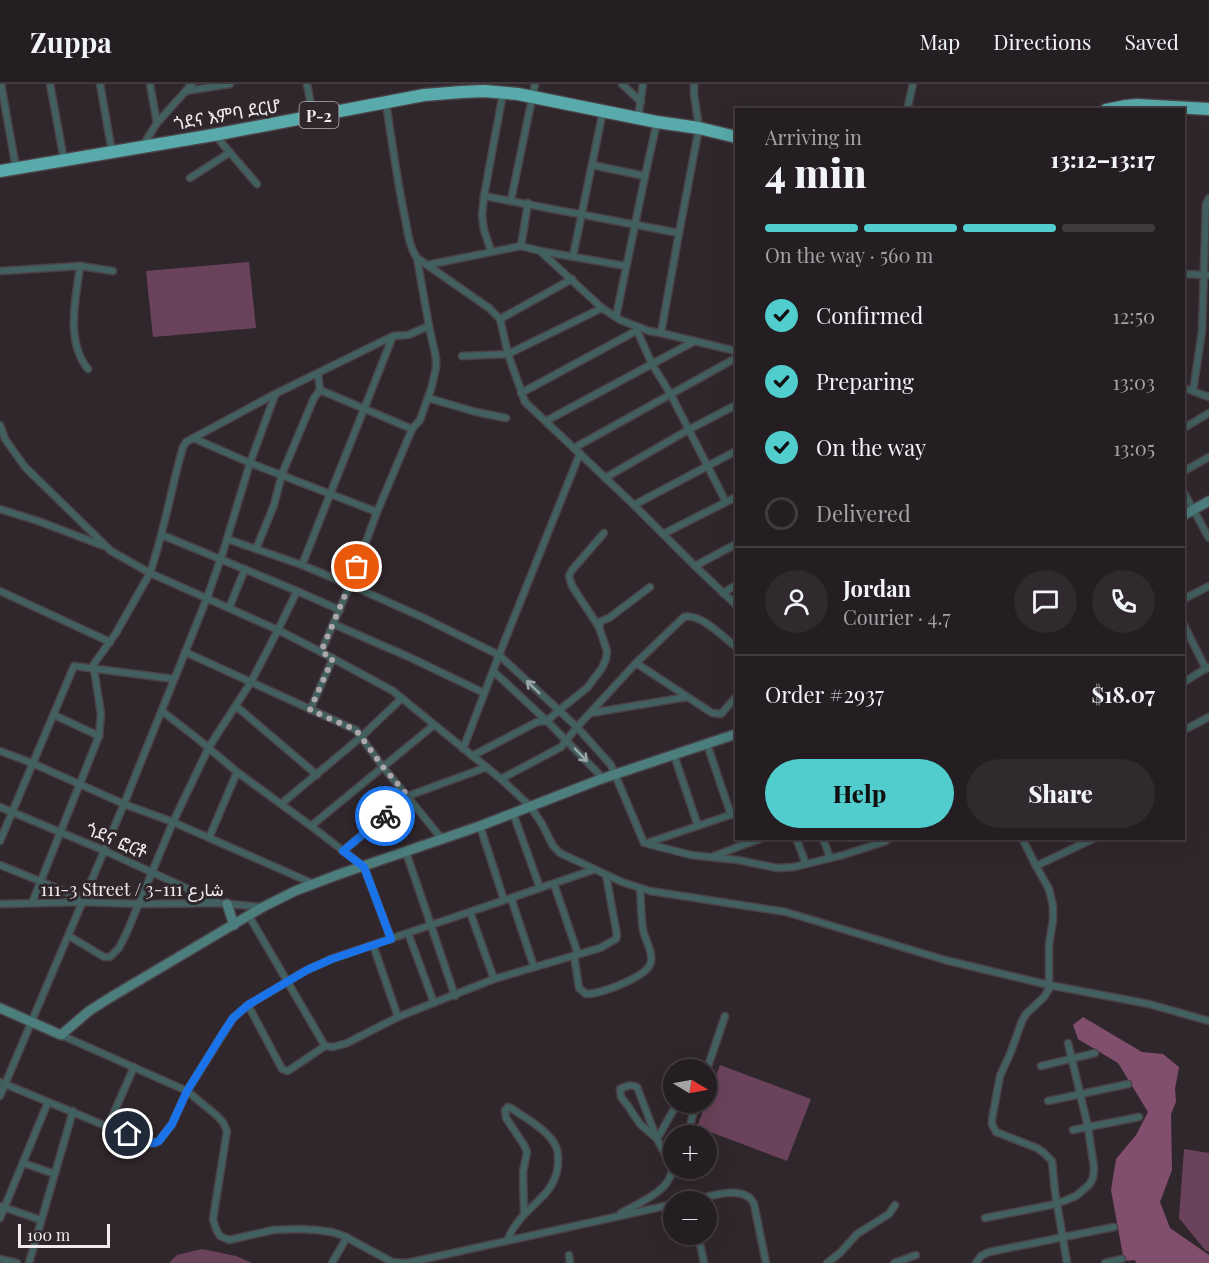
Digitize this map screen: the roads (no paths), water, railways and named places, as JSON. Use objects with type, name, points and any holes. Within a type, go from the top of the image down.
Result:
[{"type":"highway","name":"ጎደና እምባ ደርሆ","points":[[0,171],[142,148],[440,93],[503,92],[638,118]]},
{"type":"highway","points":[[1126,107],[1161,106],[1209,109]]},
{"type":"highway","name":"P-2","points":[[638,118],[699,128],[735,138]]},
{"type":"main road","points":[[1185,514],[1209,501]]},
{"type":"main road","points":[[0,1008],[61,1035],[89,1011],[295,891],[480,826],[601,779],[735,734]]},
{"type":"main road","points":[[224,904],[234,925]]},
{"type":"street","points":[[1,84],[16,168]]},
{"type":"street","points":[[50,84],[64,160]]},
{"type":"street","points":[[100,84],[112,152]]},
{"type":"street","points":[[150,84],[158,123]]},
{"type":"street","points":[[142,148],[158,123],[192,84]]},
{"type":"street","points":[[186,91],[230,84]]},
{"type":"street","points":[[307,84],[313,117]]},
{"type":"street","points":[[511,200],[535,84]]},
{"type":"street","points":[[622,84],[641,102]]},
{"type":"street","points":[[638,118],[643,84]]},
{"type":"street","points":[[661,333],[699,128],[694,84]]},
{"type":"street","points":[[907,108],[913,84]]},
{"type":"street","points":[[491,251],[482,215],[503,92]]},
{"type":"street","points":[[321,652],[412,429],[420,420],[436,368],[417,258],[412,249],[403,207],[386,103]]},
{"type":"street","points":[[573,256],[603,111]]},
{"type":"street","points":[[616,317],[657,122]]},
{"type":"street","points":[[214,135],[257,184]]},
{"type":"street","points":[[190,178],[229,153]]},
{"type":"street","points":[[592,165],[645,176]]},
{"type":"street","points":[[484,196],[679,233]]},
{"type":"street","points":[[1193,391],[1205,331],[1206,204],[1209,198]]},
{"type":"street","points":[[521,246],[528,203]]},
{"type":"street","points":[[427,265],[521,246],[626,266]]},
{"type":"street","points":[[540,251],[602,308],[635,328],[735,351]]},
{"type":"street","points":[[417,258],[489,308],[500,320],[508,354],[525,402],[735,604]]},
{"type":"street","points":[[0,271],[80,266],[112,271]]},
{"type":"street","points":[[80,266],[74,335],[88,369]]},
{"type":"street","points":[[1185,274],[1206,274]]},
{"type":"street","points":[[500,320],[572,279]]},
{"type":"street","points":[[462,356],[508,354],[602,308]]},
{"type":"street","points":[[32,903],[99,736],[101,714],[92,668],[116,633],[150,573],[186,442],[275,394],[393,336],[408,335],[429,326]]},
{"type":"street","points":[[635,328],[726,502]]},
{"type":"street","points":[[521,393],[635,328]]},
{"type":"street","points":[[302,565],[393,336]]},
{"type":"street","points":[[546,421],[693,342]]},
{"type":"street","points":[[574,447],[735,359]]},
{"type":"street","points":[[256,549],[273,506],[282,474],[314,398],[320,390],[318,374]]},
{"type":"street","points":[[1185,388],[1209,397]]},
{"type":"street","points":[[320,390],[412,429]]},
{"type":"street","points":[[0,1095],[3,1083],[32,1022],[124,804],[207,598],[250,463],[275,394]]},
{"type":"street","points":[[428,398],[506,418]]},
{"type":"street","points":[[605,478],[735,406]]},
{"type":"street","points":[[1185,427],[1209,414]]},
{"type":"street","points":[[0,425],[5,439],[25,467],[117,555],[150,573],[278,630],[393,691],[501,779],[530,806],[543,824],[553,846],[561,854],[606,875],[650,891],[786,912],[945,960],[1149,1004],[1209,1021]]},
{"type":"street","points":[[193,438],[250,463],[377,512]]},
{"type":"street","points":[[634,505],[735,452]]},
{"type":"street","points":[[463,749],[580,453]]},
{"type":"street","points":[[1185,470],[1209,457]]},
{"type":"street","points":[[1185,495],[1209,538]]},
{"type":"street","points":[[663,534],[735,498]]},
{"type":"street","points":[[0,509],[107,547]]},
{"type":"street","points":[[472,756],[537,722],[547,721],[587,688],[602,668],[607,651],[599,627],[572,586],[569,576],[604,533]]},
{"type":"street","points":[[162,535],[340,610]]},
{"type":"street","points":[[227,539],[302,565],[350,585],[499,655],[577,728],[611,765],[644,843],[691,855],[738,860],[777,868],[794,867],[830,858],[886,840]]},
{"type":"street","points":[[695,566],[735,545]]},
{"type":"street","points":[[229,608],[245,569]]},
{"type":"street","points":[[723,592],[735,586]]},
{"type":"street","points":[[1185,598],[1209,586]]},
{"type":"street","points":[[599,627],[601,621],[609,618],[650,587]]},
{"type":"street","points":[[0,591],[110,642]]},
{"type":"street","points":[[69,936],[104,957],[110,957],[119,948],[173,822],[209,747],[251,682],[297,591]]},
{"type":"street","points":[[501,779],[561,747],[636,663],[684,617],[699,619],[735,646]]},
{"type":"street","points":[[333,624],[484,693]]},
{"type":"street","points":[[1185,628],[1208,668],[1185,681]]},
{"type":"street","points":[[185,652],[356,730],[383,767],[442,838]]},
{"type":"street","points":[[310,710],[333,658]]},
{"type":"street","points":[[636,663],[712,713],[721,714],[735,698]]},
{"type":"street","points":[[0,841],[74,666],[174,679]]},
{"type":"street","points":[[493,671],[547,721],[598,773],[601,779]]},
{"type":"street","points":[[591,713],[688,697]]},
{"type":"street","points":[[282,804],[361,737],[402,698]]},
{"type":"street","points":[[236,706],[317,774]]},
{"type":"street","points":[[162,711],[237,772],[364,867],[391,939]]},
{"type":"street","points":[[54,715],[99,736]]},
{"type":"street","points":[[1185,729],[1209,717]]},
{"type":"street","points":[[311,826],[434,725]]},
{"type":"street","points":[[646,843],[734,814],[707,744]]},
{"type":"street","points":[[0,751],[124,804],[173,822],[314,884]]},
{"type":"street","points":[[674,755],[698,826]]},
{"type":"street","points":[[343,851],[408,796],[487,768]]},
{"type":"street","points":[[209,838],[237,772]]},
{"type":"street","name":"ጎደና ፎርቶ","points":[[0,807],[224,904]]},
{"type":"street","points":[[513,813],[540,888]]},
{"type":"street","points":[[480,826],[534,967]]},
{"type":"street","points":[[711,857],[757,840]]},
{"type":"street","points":[[797,840],[806,864]]},
{"type":"street","points":[[824,840],[830,858]]},
{"type":"street","points":[[1022,840],[1049,889],[1053,906],[1049,944],[1049,989],[1022,1021],[1000,1076],[992,1124],[996,1132],[1037,1148],[1050,1159],[1067,1263]]},
{"type":"street","points":[[1036,867],[1091,840]]},
{"type":"street","points":[[406,852],[455,996]]},
{"type":"street","points":[[0,865],[83,900]]},
{"type":"street","points":[[3,1083],[147,1143],[154,1143],[159,1141],[172,1124],[187,1091],[233,1018],[248,1005],[307,970],[332,959],[594,870]]},
{"type":"street","points":[[248,1005],[282,1069],[288,1071],[325,1046],[333,1047],[347,1042],[398,1017],[494,979],[600,948],[610,943],[617,937],[606,875]]},
{"type":"street","points":[[554,884],[576,955],[579,988],[586,994],[605,991],[632,979],[649,966],[651,958],[644,933],[640,888]]},
{"type":"street","name":"111-3 Street / شارع 111-3","points":[[0,904],[83,900],[139,904],[224,904],[263,908]]},
{"type":"street","points":[[470,912],[494,979]]},
{"type":"street","points":[[249,916],[325,1046]]},
{"type":"street","points":[[408,933],[434,1003]]},
{"type":"street","points":[[373,945],[398,1017]]},
{"type":"street","points":[[710,1059],[725,1016]]},
{"type":"street","points":[[61,1035],[187,1091],[223,1122],[227,1131],[213,1219],[220,1236],[228,1240],[273,1230],[299,1228],[332,1232],[347,1237],[392,1262],[407,1263],[663,1206]]},
{"type":"street","points":[[985,1218],[1056,1204],[1076,1196],[1094,1178],[1088,1127],[1068,1043]]},
{"type":"street","points":[[1041,1066],[1095,1053]]},
{"type":"street","points":[[108,1126],[134,1067]]},
{"type":"street","points":[[1048,1101],[1128,1084]]},
{"type":"street","points":[[657,1139],[640,1124],[621,1097],[620,1089],[633,1085],[637,1087],[663,1150]]},
{"type":"street","points":[[0,1218],[2,1206],[23,1163],[48,1102]]},
{"type":"street","points":[[507,1241],[512,1229],[543,1196],[558,1173],[558,1149],[553,1141],[543,1131],[508,1107],[505,1110],[506,1118],[527,1152],[523,1172],[525,1213]]},
{"type":"street","points":[[29,1263],[73,1112]]},
{"type":"street","points":[[657,1139],[672,1113]]},
{"type":"street","points":[[1073,1130],[1139,1117]]},
{"type":"street","points":[[23,1163],[55,1174]]},
{"type":"street","points":[[615,1216],[662,1189],[670,1179]]},
{"type":"street","points":[[717,1194],[736,1192],[752,1198],[766,1263]]},
{"type":"street","points":[[831,1262],[857,1234],[889,1214],[895,1205]]},
{"type":"street","points":[[2,1206],[41,1220]]},
{"type":"street","points":[[976,1263],[981,1256],[989,1252],[1114,1227]]},
{"type":"street","points":[[332,1263],[347,1237]]},
{"type":"street","points":[[700,1245],[704,1263]]},
{"type":"street","points":[[569,1255],[570,1263]]},
{"type":"street","points":[[894,1263],[916,1256]]},
{"type":"street","points":[[0,1259],[17,1263]]},
{"type":"street","points":[[1105,1263],[1122,1259]]},
{"type":"street","points":[[420,1260],[429,1263]]}]
